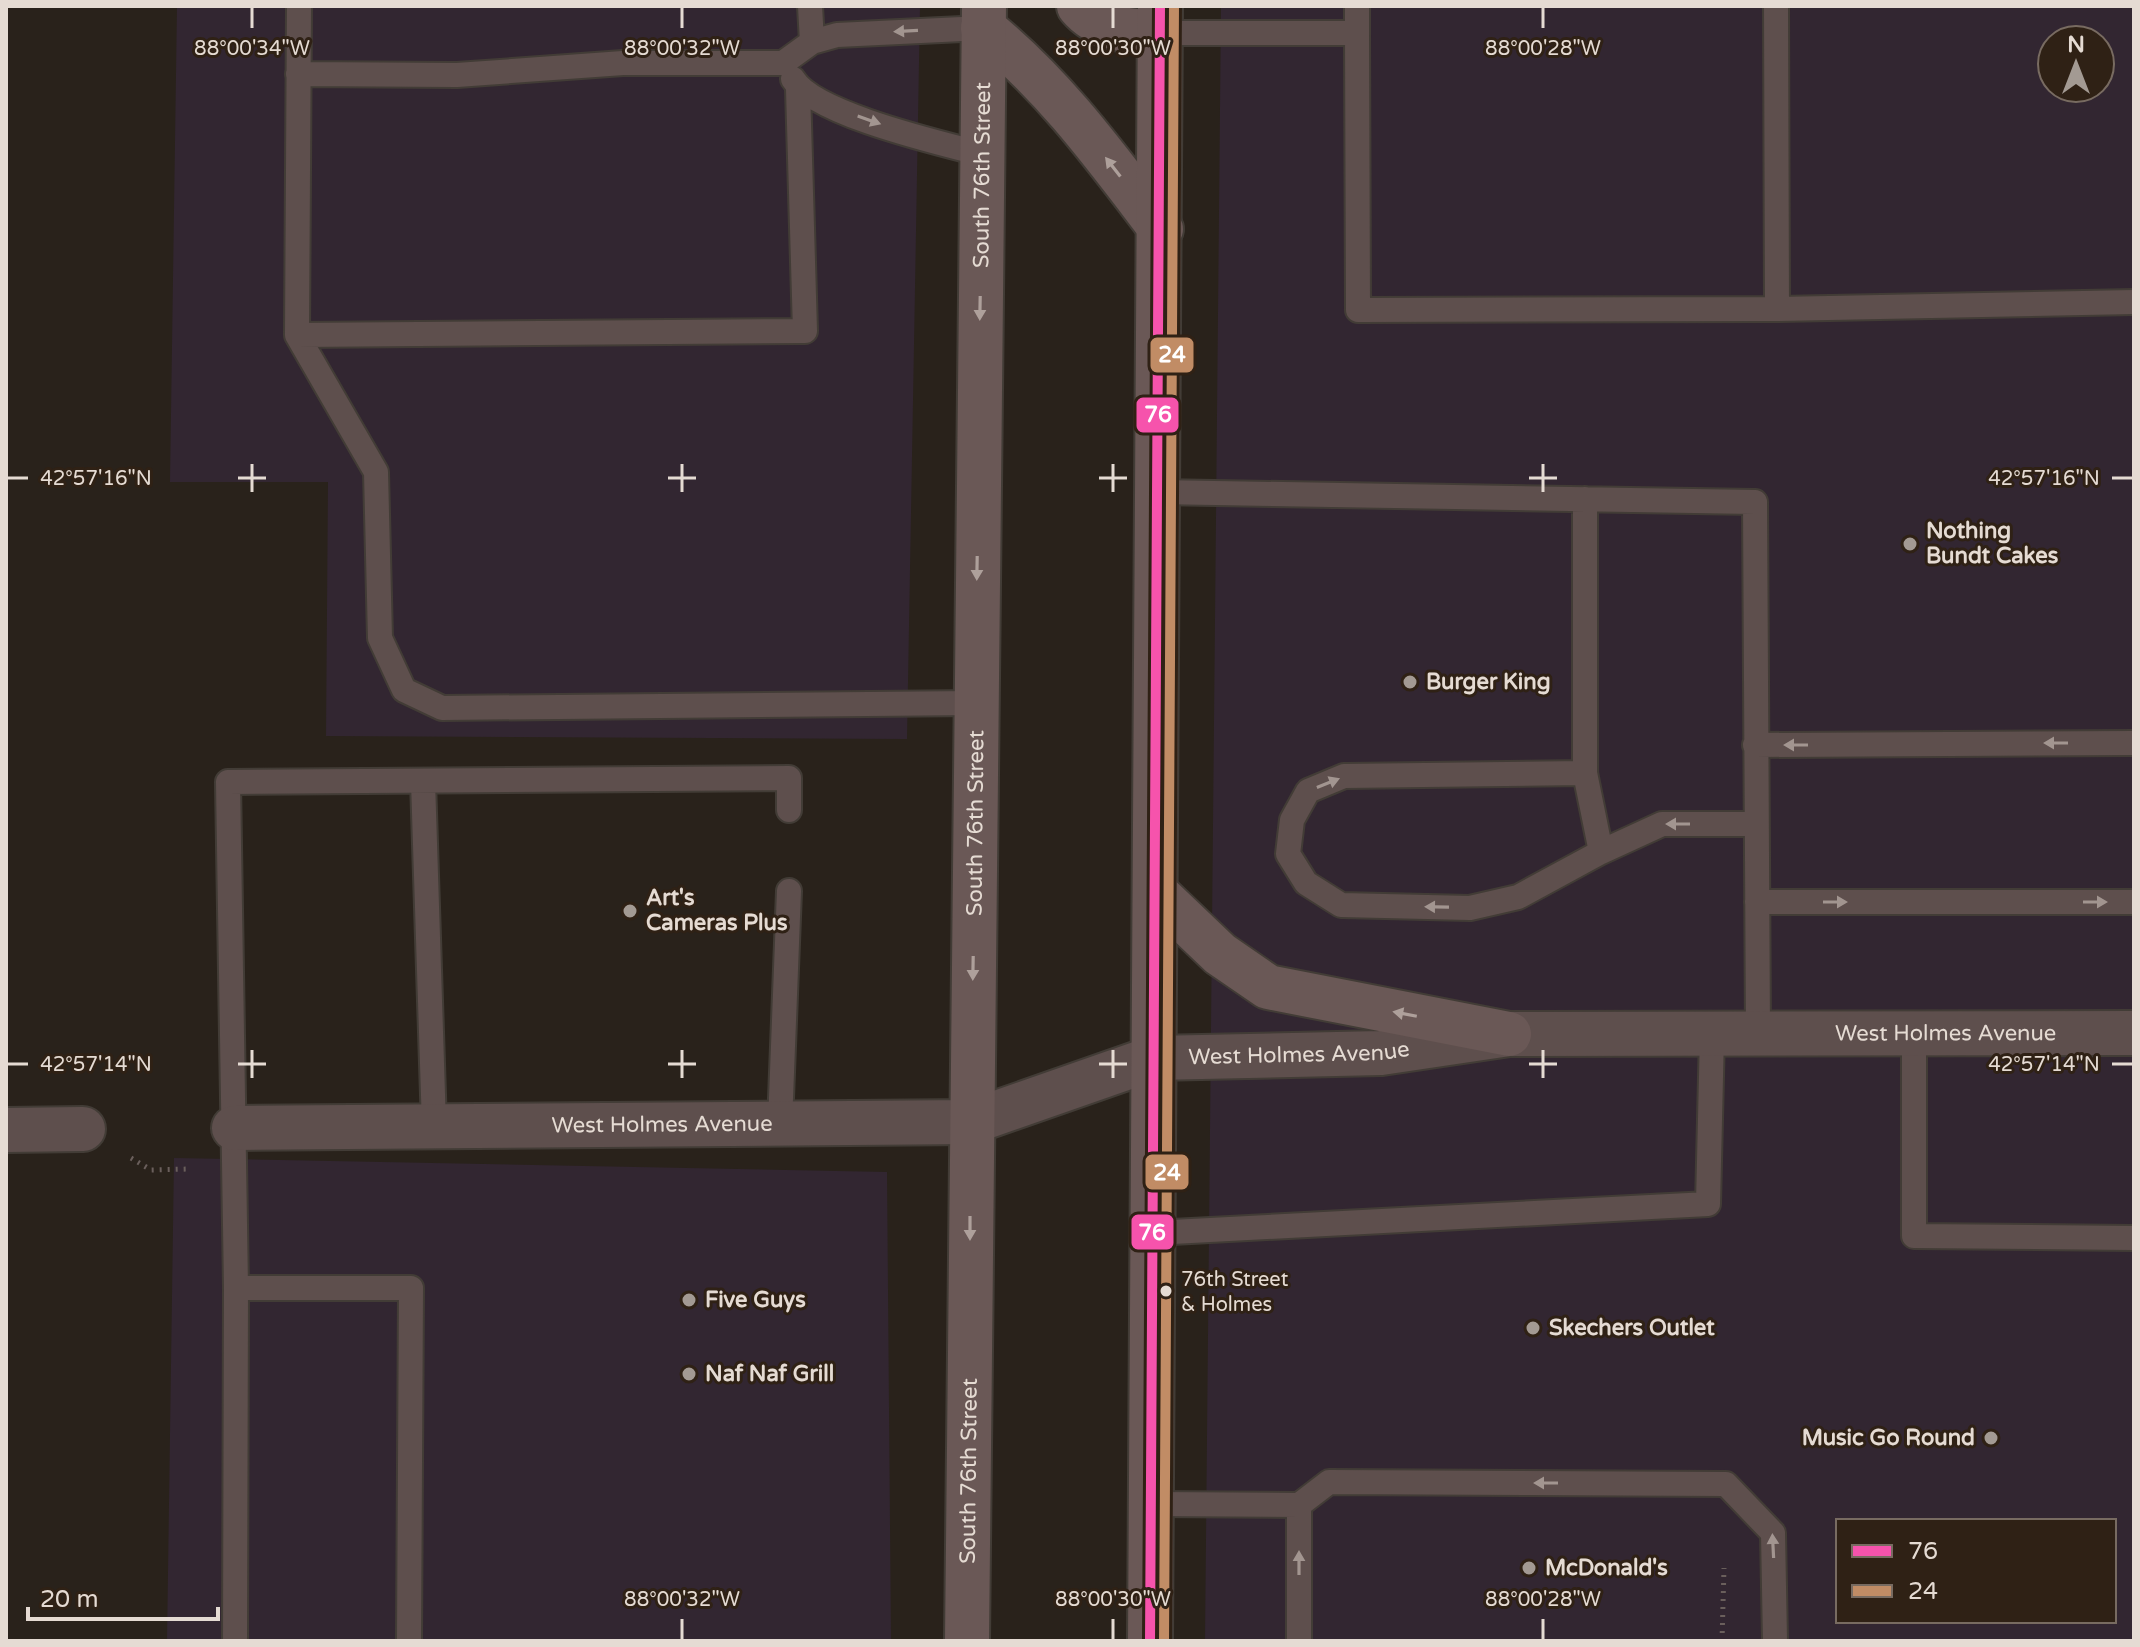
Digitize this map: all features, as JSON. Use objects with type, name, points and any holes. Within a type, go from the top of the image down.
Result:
[{"type":"main road","points":[[1079,6],[1117,31],[1160,19],[1150,1641]]},
{"type":"main road","points":[[984,17],[1048,86],[1161,229]]},
{"type":"main road","name":"South 76th Street","points":[[967,1641],[984,17]]},
{"type":"main road","points":[[1155,892],[1220,954],[1268,987],[1509,1034]]},
{"type":"street","name":"West Holmes Avenue","points":[[234,1148],[434,1126],[971,1122],[1154,1058],[1381,1053],[1509,1034],[2134,1033]]},
{"type":"street","points":[[6,1130],[83,1129]]},
{"type":"lane","points":[[299,6],[297,335],[376,472],[380,638],[404,690],[442,708],[975,703]]},
{"type":"lane","points":[[810,6],[812,42]]},
{"type":"lane","points":[[1357,6],[1358,310],[1777,309],[2134,302]]},
{"type":"lane","points":[[1776,6],[1777,309]]},
{"type":"lane","points":[[298,74],[457,75],[623,63],[783,63],[812,42],[837,35],[984,17]]},
{"type":"lane","points":[[1160,19],[1357,33]]},
{"type":"lane","points":[[297,335],[805,331],[798,89],[783,63]]},
{"type":"lane","points":[[798,89],[821,103],[918,137],[982,154]]},
{"type":"lane","points":[[1158,492],[1755,502],[1758,1033]]},
{"type":"lane","points":[[1585,499],[1585,773],[1601,852]]},
{"type":"lane","points":[[1755,745],[2134,743]]},
{"type":"lane","points":[[1585,773],[1344,776],[1308,791],[1292,820],[1288,854],[1306,883],[1341,905],[1470,908],[1518,897],[1601,852],[1662,824],[1756,824]]},
{"type":"lane","points":[[235,1641],[236,1288],[228,782],[789,778],[789,810]]},
{"type":"lane","points":[[423,781],[434,1126]]},
{"type":"lane","points":[[780,1124],[789,891]]},
{"type":"lane","points":[[1757,902],[2134,902]]},
{"type":"lane","points":[[1914,1033],[1914,1236],[2134,1238]]},
{"type":"lane","points":[[1153,1233],[1708,1204],[1712,1034]]},
{"type":"lane","points":[[236,1288],[411,1288],[409,1641]]},
{"type":"lane","points":[[1151,1504],[1299,1505],[1329,1482],[1726,1484],[1773,1533],[1780,1635]]},
{"type":"lane","points":[[1299,1505],[1299,1641]]},
{"type":"path","points":[[83,1129],[151,1170],[234,1148]]},
{"type":"path","points":[[1722,1641],[1724,1565]]},
{"type":"shaded area","points":[[177,6],[920,6],[907,739],[326,736],[328,482],[170,482]]},
{"type":"shaded area","points":[[1221,6],[2134,6],[2134,1641],[1205,1641]]},
{"type":"shaded area","points":[[174,1158],[887,1172],[891,1641],[167,1641]]},
{"type":"transit line","name":"76","points":[[1150,1641],[1160,6]]},
{"type":"transit line","name":"24","points":[[1164,1641],[1174,6]]},
{"type":"place","name":"Nothing Bundt Cakes","points":[[1910,544]]},
{"type":"place","name":"Burger King","points":[[1410,682]]},
{"type":"place","name":"Art's Cameras Plus","points":[[630,911]]},
{"type":"place","name":"76th Street & Holmes","points":[[1166,1291]]},
{"type":"place","name":"Five Guys","points":[[689,1300]]},
{"type":"place","name":"Skechers Outlet","points":[[1533,1328]]},
{"type":"place","name":"Naf Naf Grill","points":[[689,1374]]},
{"type":"place","name":"Music Go Round","points":[[1991,1438]]},
{"type":"place","name":"McDonald's","points":[[1529,1568]]}]
